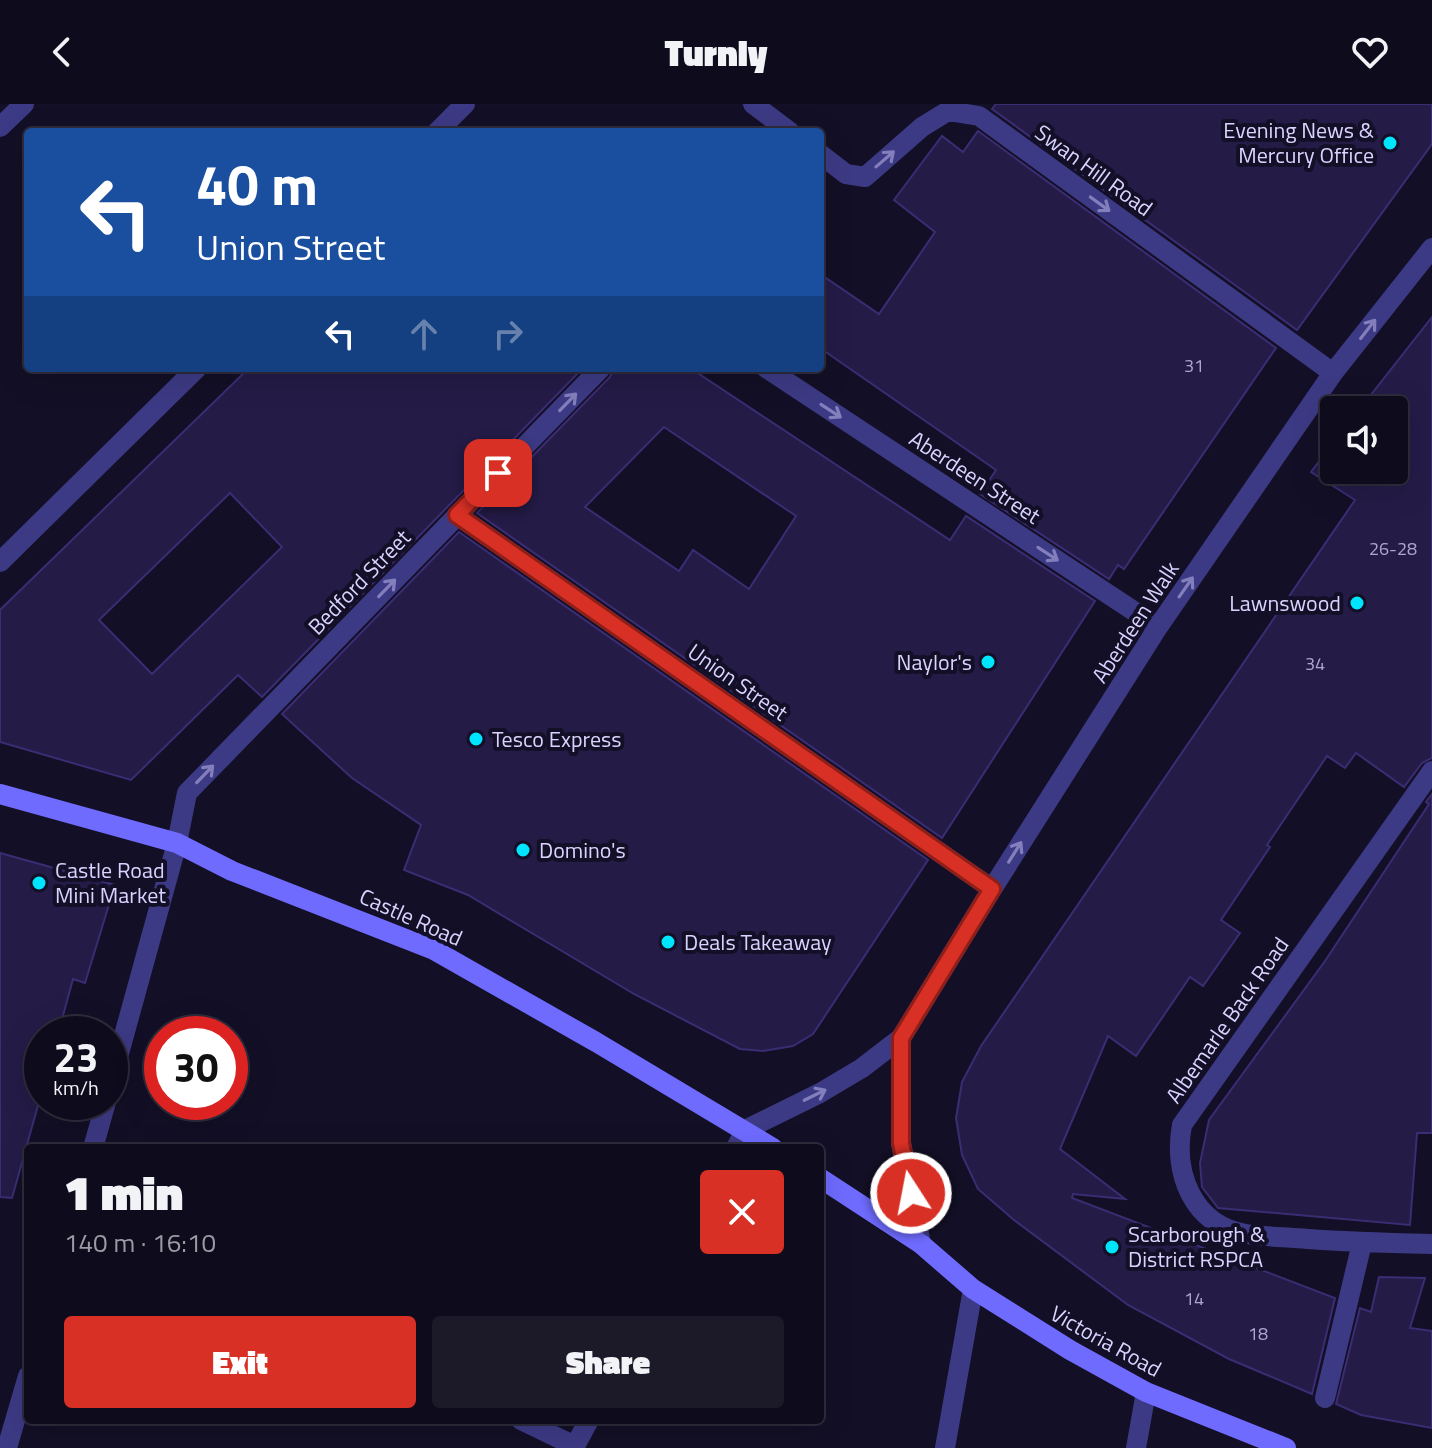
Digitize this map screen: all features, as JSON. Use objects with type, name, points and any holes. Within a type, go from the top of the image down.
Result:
[{"type":"main road","name":"Castle Road","points":[[0,794],[177,843],[232,871],[434,950],[740,1139]]},
{"type":"main road","points":[[824,1181],[921,1244]]},
{"type":"main road","name":"Victoria Road","points":[[921,1244],[973,1289],[1070,1350],[1146,1392],[1286,1448]]},
{"type":"street","points":[[0,127],[24,104]]},
{"type":"street","points":[[441,128],[465,104]]},
{"type":"street","points":[[753,104],[785,128]]},
{"type":"street","name":"Swan Hill Road","points":[[824,157],[846,174],[865,177],[922,127],[948,111],[979,116],[1333,373]]},
{"type":"street","name":"Aberdeen Walk","points":[[740,1139],[862,1068],[901,1038],[1158,627],[1333,373],[1432,248]]},
{"type":"street","points":[[0,562],[193,372]]},
{"type":"street","name":"Bedford Street","points":[[128,1021],[177,843],[187,793],[597,372]]},
{"type":"street","name":"Aberdeen Street","points":[[772,372],[1158,627]]},
{"type":"street","name":"Union Street","points":[[457,515],[992,889]]},
{"type":"street","name":"Albemarle Back Road","points":[[1432,771],[1182,1125],[1179,1143],[1181,1173],[1192,1201],[1218,1223],[1243,1234],[1362,1243],[1432,1244]]},
{"type":"street","points":[[901,1038],[901,1143],[921,1244]]},
{"type":"street","points":[[94,1144],[101,1120]]},
{"type":"street","points":[[1325,1398],[1362,1243]]},
{"type":"street","points":[[945,1448],[973,1289]]},
{"type":"street","points":[[7,1448],[24,1390]]},
{"type":"street","points":[[1136,1448],[1146,1392]]},
{"type":"street","points":[[529,1424],[575,1446],[587,1424]]},
{"type":"building","points":[[996,104],[1432,104],[1432,144],[1297,330],[992,109]]},
{"type":"building","points":[[978,131],[1276,348],[1124,569],[1118,565],[1109,579],[980,494],[996,470],[824,351],[824,277],[879,314],[935,232],[894,200],[942,136],[963,152]]},
{"type":"building","points":[[1432,317],[1432,758],[1422,763],[1404,787],[1356,753],[1345,768],[1327,756],[1221,920],[1240,933],[1203,986],[1190,977],[1136,1056],[1108,1036],[1060,1149],[1125,1199],[1073,1194],[1072,1198],[1335,1298],[1312,1394],[1229,1359],[1128,1305],[1014,1220],[978,1189],[962,1155],[956,1118],[962,1082],[981,1046],[1355,500],[1330,484],[1408,484],[1408,396],[1370,396]]},
{"type":"building","points":[[245,372],[579,372],[262,697],[238,675],[131,780],[0,742],[0,610]],"holes":[[[230,493],[282,547],[152,674],[99,620]]]},
{"type":"building","points":[[612,372],[696,372],[950,540],[966,516],[1095,601],[942,838],[477,513]],"holes":[[[664,427],[796,516],[749,589],[693,550],[679,571],[585,507]]]},
{"type":"building","points":[[1320,460],[1320,478],[1311,472]]},
{"type":"building","points":[[459,532],[928,860],[813,1034],[793,1046],[763,1051],[740,1049],[634,994],[468,895],[404,870],[421,825],[352,778],[282,714]]},
{"type":"building","points":[[1432,794],[1432,1133],[1417,1133],[1410,1225],[1218,1208],[1202,1187],[1200,1163],[1209,1120],[1325,961],[1429,804],[1426,802]]},
{"type":"building","points":[[0,853],[115,885],[85,983],[73,979],[63,1016],[24,1016],[24,1120],[34,1120],[27,1144],[24,1144],[24,1155],[12,1198],[0,1197]]},
{"type":"building","points":[[1379,1277],[1425,1278],[1410,1328],[1432,1331],[1432,1428],[1361,1415],[1336,1404],[1360,1308],[1371,1312]]},
{"type":"place","name":"Evening News & Mercury Office","points":[[1390,143]]},
{"type":"place","name":"Lawnswood","points":[[1357,603]]},
{"type":"place","name":"Naylor's","points":[[988,662]]},
{"type":"place","name":"Tesco Express","points":[[476,739]]},
{"type":"place","name":"Domino's","points":[[523,850]]},
{"type":"place","name":"Castle Road Mini Market","points":[[39,883]]},
{"type":"place","name":"Deals Takeaway","points":[[668,942]]},
{"type":"place","name":"Scarborough & District RSPCA","points":[[1112,1247]]},
{"type":"route","points":[[498,473],[457,515],[992,889],[901,1038],[901,1143],[911,1193]]}]
